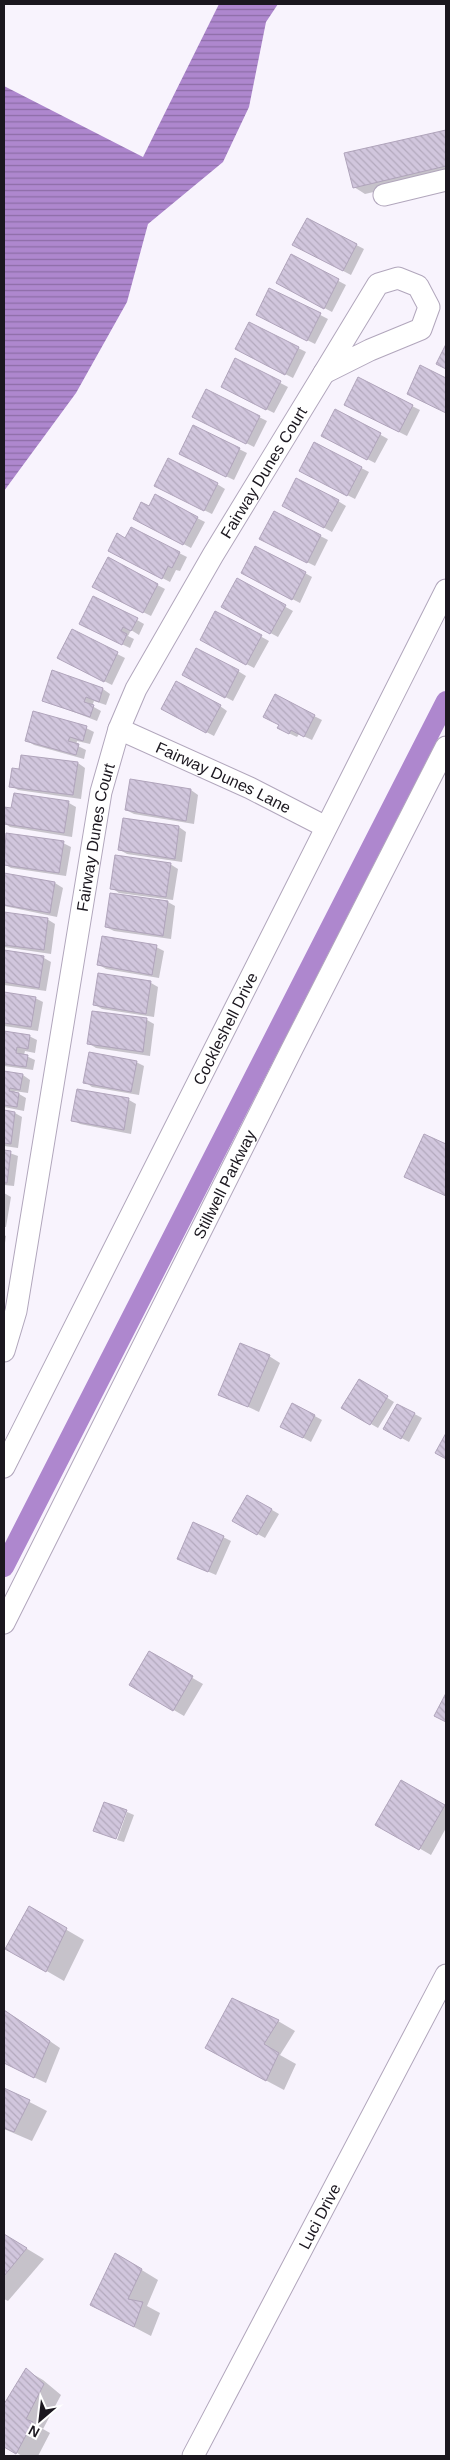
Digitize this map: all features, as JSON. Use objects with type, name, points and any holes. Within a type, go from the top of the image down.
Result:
[{"type":"street","points":[[384,195],[446,180]]},
{"type":"street","name":"Fairway Dunes Court","points":[[4,1351],[16,1311],[101,792],[119,729],[141,680],[218,547],[378,284],[398,278],[418,286],[429,307],[421,329],[370,350],[324,373]]},
{"type":"street","name":"Cockleshell Drive","points":[[4,1467],[446,590]]},
{"type":"street","name":"Fairway Dunes Lane","points":[[119,729],[242,784],[326,827]]},
{"type":"street","name":"Stillwell Parkway","points":[[4,1622],[446,747]]},
{"type":"street","name":"Luci Drive","points":[[193,2456],[446,1975]]},
{"type":"shaded area","points":[[219,4],[278,4],[266,22],[249,107],[223,162],[148,224],[127,302],[76,393],[4,491],[4,86],[143,157]]},
{"type":"building","points":[[446,130],[446,166],[353,188],[344,153]]},
{"type":"building","points":[[307,218],[357,244],[343,271],[292,245]]},
{"type":"building","points":[[291,254],[339,279],[324,309],[276,283]]},
{"type":"building","points":[[269,288],[321,313],[307,341],[256,315]]},
{"type":"building","points":[[249,322],[299,347],[285,375],[235,349]]},
{"type":"building","points":[[446,344],[446,369],[436,364]]},
{"type":"building","points":[[235,358],[281,381],[266,410],[221,387]]},
{"type":"building","points":[[420,365],[446,378],[446,413],[407,394]]},
{"type":"building","points":[[358,377],[413,405],[399,432],[344,405]]},
{"type":"building","points":[[206,389],[260,416],[246,444],[192,417]]},
{"type":"building","points":[[335,409],[381,433],[367,460],[321,436]]},
{"type":"building","points":[[193,425],[240,448],[226,477],[179,454]]},
{"type":"building","points":[[314,442],[362,467],[347,496],[299,471]]},
{"type":"building","points":[[168,458],[218,483],[204,511],[154,486]]},
{"type":"building","points":[[296,478],[339,500],[324,528],[282,506]]},
{"type":"building","points":[[155,494],[198,517],[183,545],[133,519],[141,502],[149,506]]},
{"type":"building","points":[[274,511],[321,535],[307,563],[259,539]]},
{"type":"building","points":[[131,527],[180,552],[172,568],[168,566],[162,579],[108,551],[117,533],[125,538]]},
{"type":"building","points":[[255,546],[306,572],[292,600],[241,573]]},
{"type":"building","points":[[108,557],[158,584],[143,613],[92,587]]},
{"type":"building","points":[[237,578],[286,605],[270,634],[221,607]]},
{"type":"building","points":[[93,596],[138,618],[131,631],[123,627],[121,631],[127,634],[122,645],[79,624]]},
{"type":"building","points":[[215,611],[262,635],[246,665],[200,640]]},
{"type":"building","points":[[72,629],[118,652],[104,682],[57,658]]},
{"type":"building","points":[[196,648],[239,670],[225,698],[182,675]]},
{"type":"building","points":[[52,670],[103,688],[99,702],[86,697],[84,702],[94,705],[90,717],[42,701]]},
{"type":"building","points":[[176,681],[221,705],[206,733],[161,709]]},
{"type":"building","points":[[275,694],[315,715],[304,737],[291,730],[289,734],[277,728],[279,725],[263,717]]},
{"type":"building","points":[[33,711],[87,726],[83,741],[70,737],[68,741],[79,744],[76,755],[25,741]]},
{"type":"building","points":[[21,755],[78,762],[73,795],[9,787],[12,768],[19,769]]},
{"type":"building","points":[[130,779],[191,789],[186,821],[125,810]]},
{"type":"building","points":[[14,793],[69,801],[64,833],[4,824],[4,807],[11,808]]},
{"type":"building","points":[[123,818],[179,826],[175,859],[118,850]]},
{"type":"building","points":[[6,833],[64,841],[59,873],[4,865]]},
{"type":"building","points":[[115,855],[171,863],[166,897],[110,889]]},
{"type":"building","points":[[4,873],[55,882],[50,913],[4,905]]},
{"type":"building","points":[[110,893],[168,901],[163,936],[105,927]]},
{"type":"building","points":[[4,912],[48,918],[44,950],[4,945]]},
{"type":"building","points":[[102,936],[157,945],[152,975],[97,965]]},
{"type":"building","points":[[4,950],[44,956],[39,988],[4,982]]},
{"type":"building","points":[[98,973],[151,981],[146,1014],[93,1005]]},
{"type":"building","points":[[4,992],[36,997],[31,1027],[4,1023]]},
{"type":"building","points":[[92,1011],[147,1018],[143,1052],[87,1044]]},
{"type":"building","points":[[4,1031],[30,1035],[28,1049],[17,1047],[16,1053],[28,1055],[26,1067],[4,1064]]},
{"type":"building","points":[[89,1052],[137,1061],[131,1092],[83,1083]]},
{"type":"building","points":[[4,1071],[23,1074],[20,1090],[10,1088],[9,1091],[19,1093],[17,1107],[4,1105]]},
{"type":"building","points":[[77,1089],[129,1098],[124,1130],[71,1121]]},
{"type":"building","points":[[4,1110],[15,1112],[11,1144],[4,1143]]},
{"type":"building","points":[[424,1134],[446,1144],[446,1196],[404,1177]]},
{"type":"building","points":[[4,1150],[11,1151],[7,1183],[4,1183]]},
{"type":"building","points":[[240,1343],[270,1355],[248,1407],[218,1395]]},
{"type":"building","points":[[359,1379],[388,1396],[370,1425],[341,1408]]},
{"type":"building","points":[[292,1403],[315,1415],[303,1438],[280,1427]]},
{"type":"building","points":[[397,1404],[415,1413],[401,1439],[383,1429]]},
{"type":"building","points":[[446,1433],[446,1459],[435,1453]]},
{"type":"building","points":[[247,1495],[272,1509],[257,1535],[232,1521]]},
{"type":"building","points":[[193,1522],[224,1536],[208,1572],[177,1559]]},
{"type":"building","points":[[149,1651],[193,1676],[173,1711],[129,1685]]},
{"type":"building","points":[[446,1693],[446,1722],[434,1716]]},
{"type":"building","points":[[401,1780],[445,1805],[419,1850],[375,1825]]},
{"type":"building","points":[[104,1802],[127,1810],[116,1839],[93,1831]]},
{"type":"building","points":[[29,1906],[67,1928],[46,1972],[5,1949]]},
{"type":"building","points":[[232,1998],[279,2020],[264,2044],[279,2053],[266,2081],[205,2048]]},
{"type":"building","points":[[4,2010],[50,2041],[34,2078],[4,2063]]},
{"type":"building","points":[[4,2088],[30,2100],[14,2132],[4,2128]]},
{"type":"building","points":[[4,2234],[27,2248],[4,2276]]},
{"type":"building","points":[[115,2253],[142,2269],[128,2299],[143,2302],[134,2327],[90,2305]]},
{"type":"building","points":[[26,2368],[44,2384],[26,2419],[33,2422],[16,2454],[4,2447],[4,2404]]},
{"type":"waterway","points":[[4,1567],[446,701]]}]
